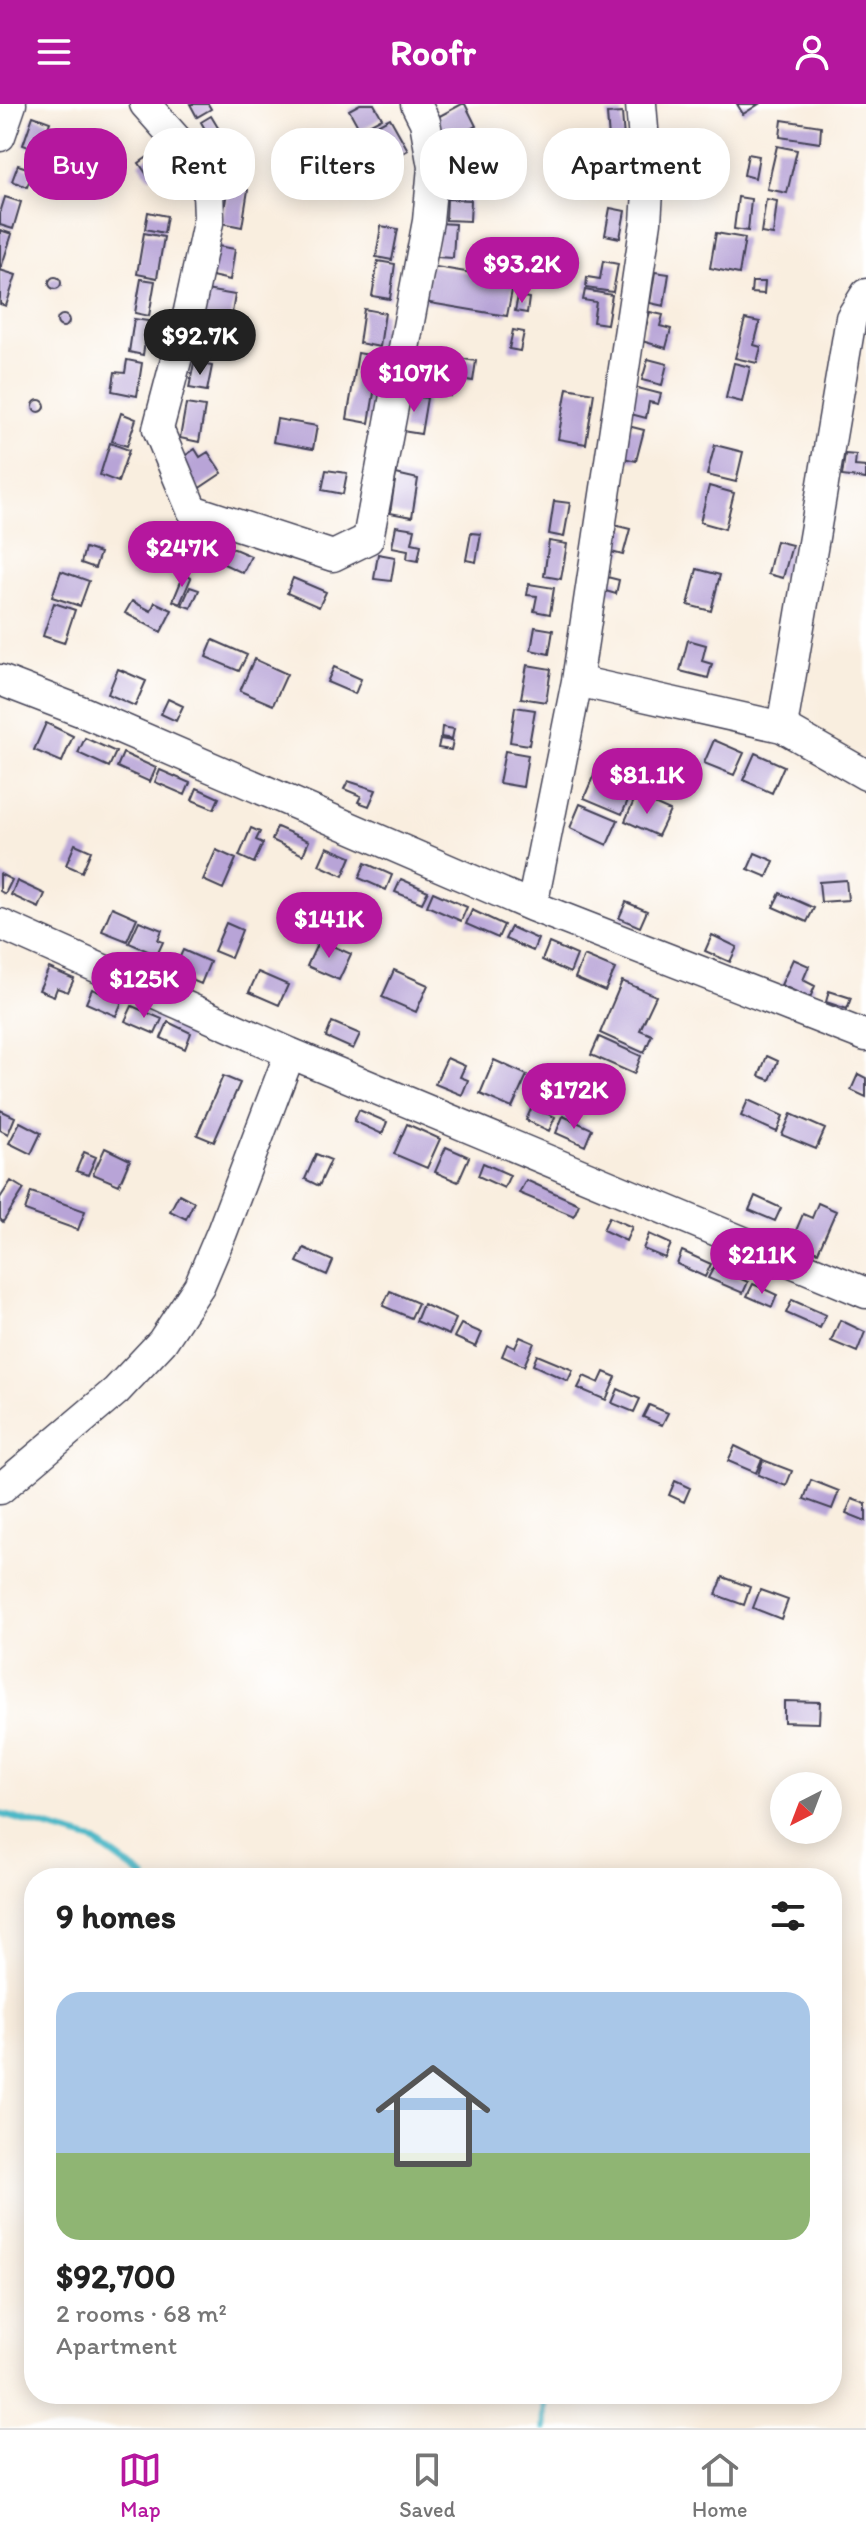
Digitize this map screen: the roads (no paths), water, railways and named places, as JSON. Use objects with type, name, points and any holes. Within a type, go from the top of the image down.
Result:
[{"type":"street","points":[[0,136],[11,104]]},
{"type":"street","points":[[145,104],[200,166],[208,192],[209,218],[189,311],[158,429],[192,510],[333,556],[368,539],[428,221],[433,167],[425,122],[416,104]]},
{"type":"street","points":[[532,906],[577,681],[646,222],[648,192],[641,104]]},
{"type":"street","points":[[782,727],[851,318],[866,294]]},
{"type":"street","points":[[0,680],[83,712],[532,906],[866,1036]]},
{"type":"street","points":[[577,681],[782,727],[866,775]]},
{"type":"street","points":[[0,924],[290,1053],[866,1293]]},
{"type":"street","points":[[0,1489],[116,1391],[162,1342],[199,1286],[290,1053]]},
{"type":"waterway","points":[[0,1814],[92,1840],[131,1868]]},
{"type":"waterway","points":[[544,2428],[545,2404]]}]
